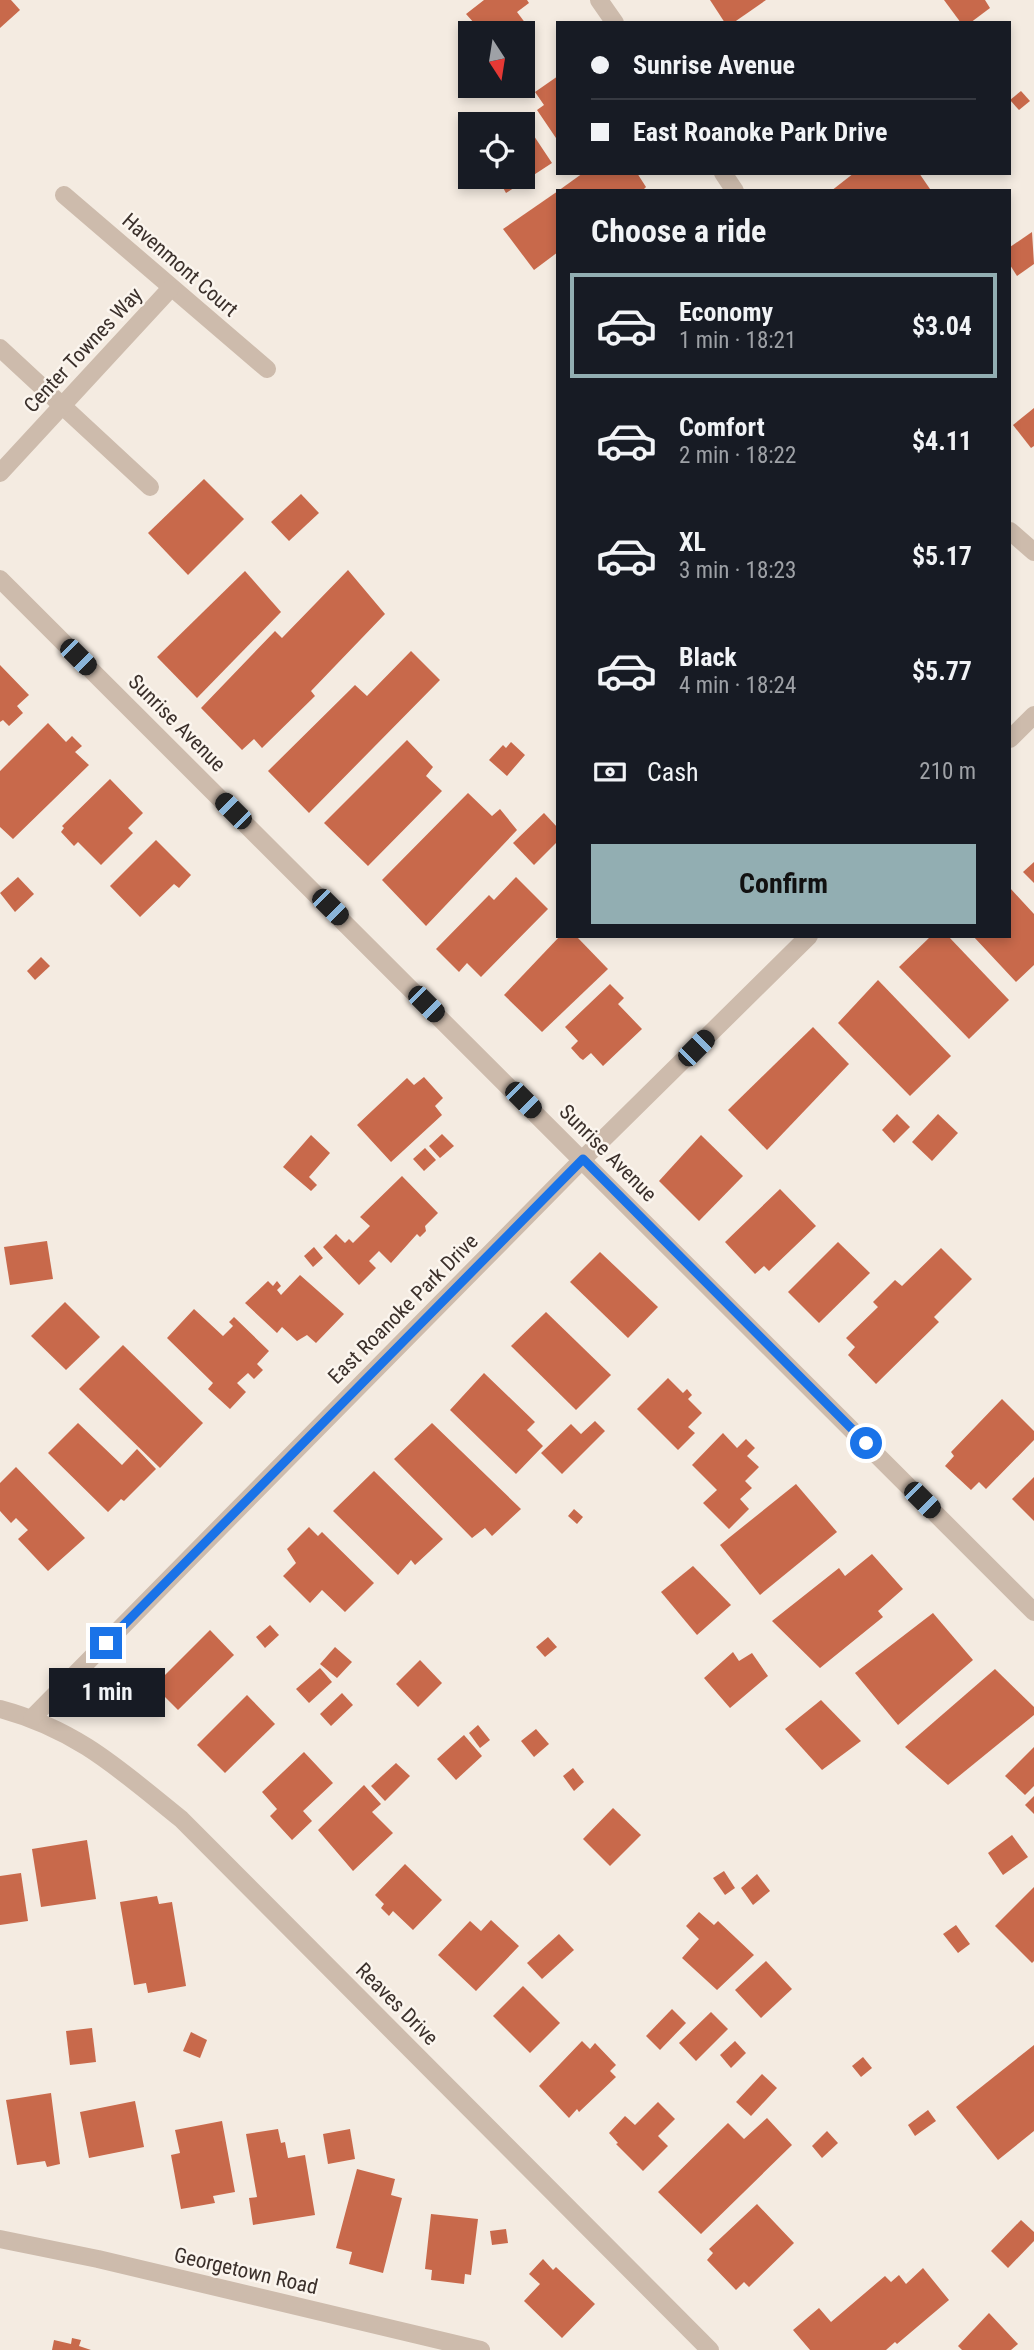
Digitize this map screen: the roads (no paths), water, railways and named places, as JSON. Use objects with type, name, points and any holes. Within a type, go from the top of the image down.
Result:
[{"type":"street","points":[[599,0],[614,21]]},
{"type":"street","name":"Havenmont Court","points":[[64,195],[170,289],[267,369]]},
{"type":"street","name":"Center Townes Way","points":[[0,473],[170,289]]},
{"type":"street","points":[[0,348],[150,487]]},
{"type":"street","points":[[1011,532],[1034,552]]},
{"type":"street","name":"Sunrise Avenue","points":[[0,579],[1034,1612]]},
{"type":"street","points":[[1011,738],[1034,715]]},
{"type":"street","name":"East Roanoke Park Drive","points":[[32,1718],[583,1159],[807,938]]},
{"type":"street","name":"Reaves Drive","points":[[0,1709],[32,1718],[88,1745],[181,1819],[709,2350]]},
{"type":"street","name":"Georgetown Road","points":[[0,2239],[98,2259],[481,2350]]}]
